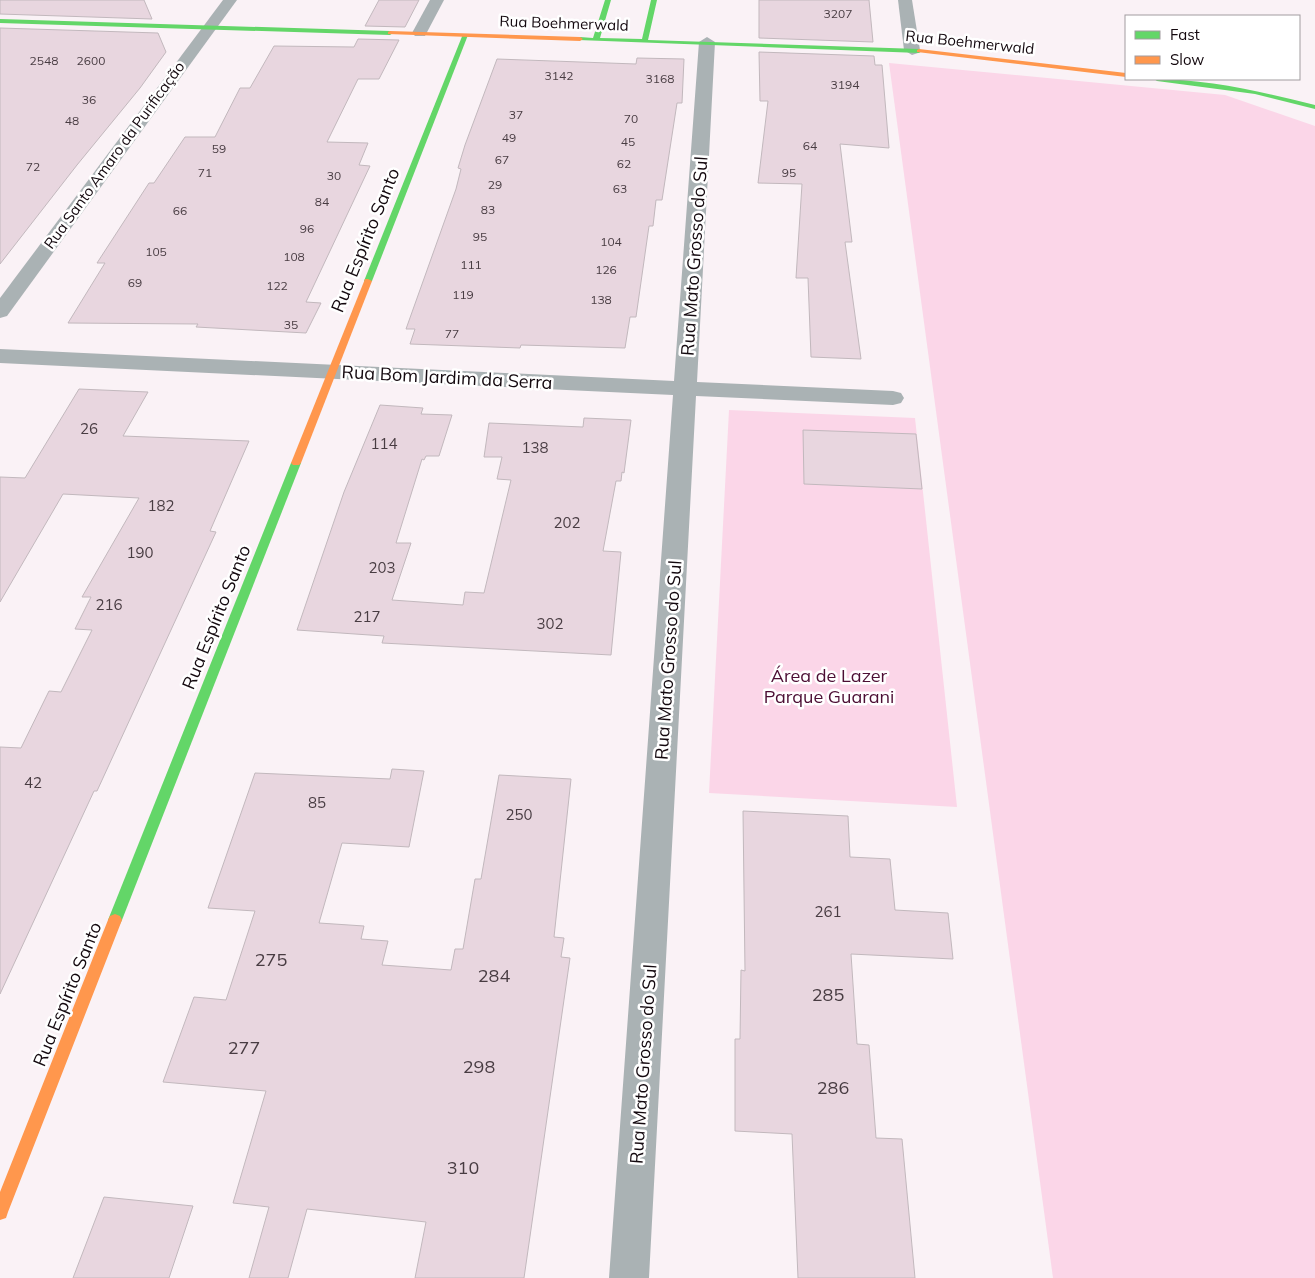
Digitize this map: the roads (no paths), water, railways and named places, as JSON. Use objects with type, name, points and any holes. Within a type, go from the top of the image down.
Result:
[{"type":"street","name":"Rua Santo Amaro da Purificação","points":[[0,312],[208,27],[230,0]]},
{"type":"street","points":[[420,34],[437,0]]},
{"type":"street","points":[[596,39],[608,0]]},
{"type":"street","points":[[646,40],[654,0]]},
{"type":"street","points":[[905,0],[912,50]]},
{"type":"street","name":"Rua Boehmerwald","points":[[0,21],[646,40],[912,50],[1125,75]]},
{"type":"street","name":"Rua Espírito Santo","points":[[0,1212],[465,35]]},
{"type":"street","name":"Rua Mato Grosso do Sul","points":[[629,1278],[707,42]]},
{"type":"street","points":[[1165,80],[1255,92],[1315,107]]},
{"type":"street","name":"Rua Bom Jardim da Serra","points":[[0,356],[894,398]]},
{"type":"park label","name":"Área de Lazer Parque Guarani","points":[[829,685]]}]
